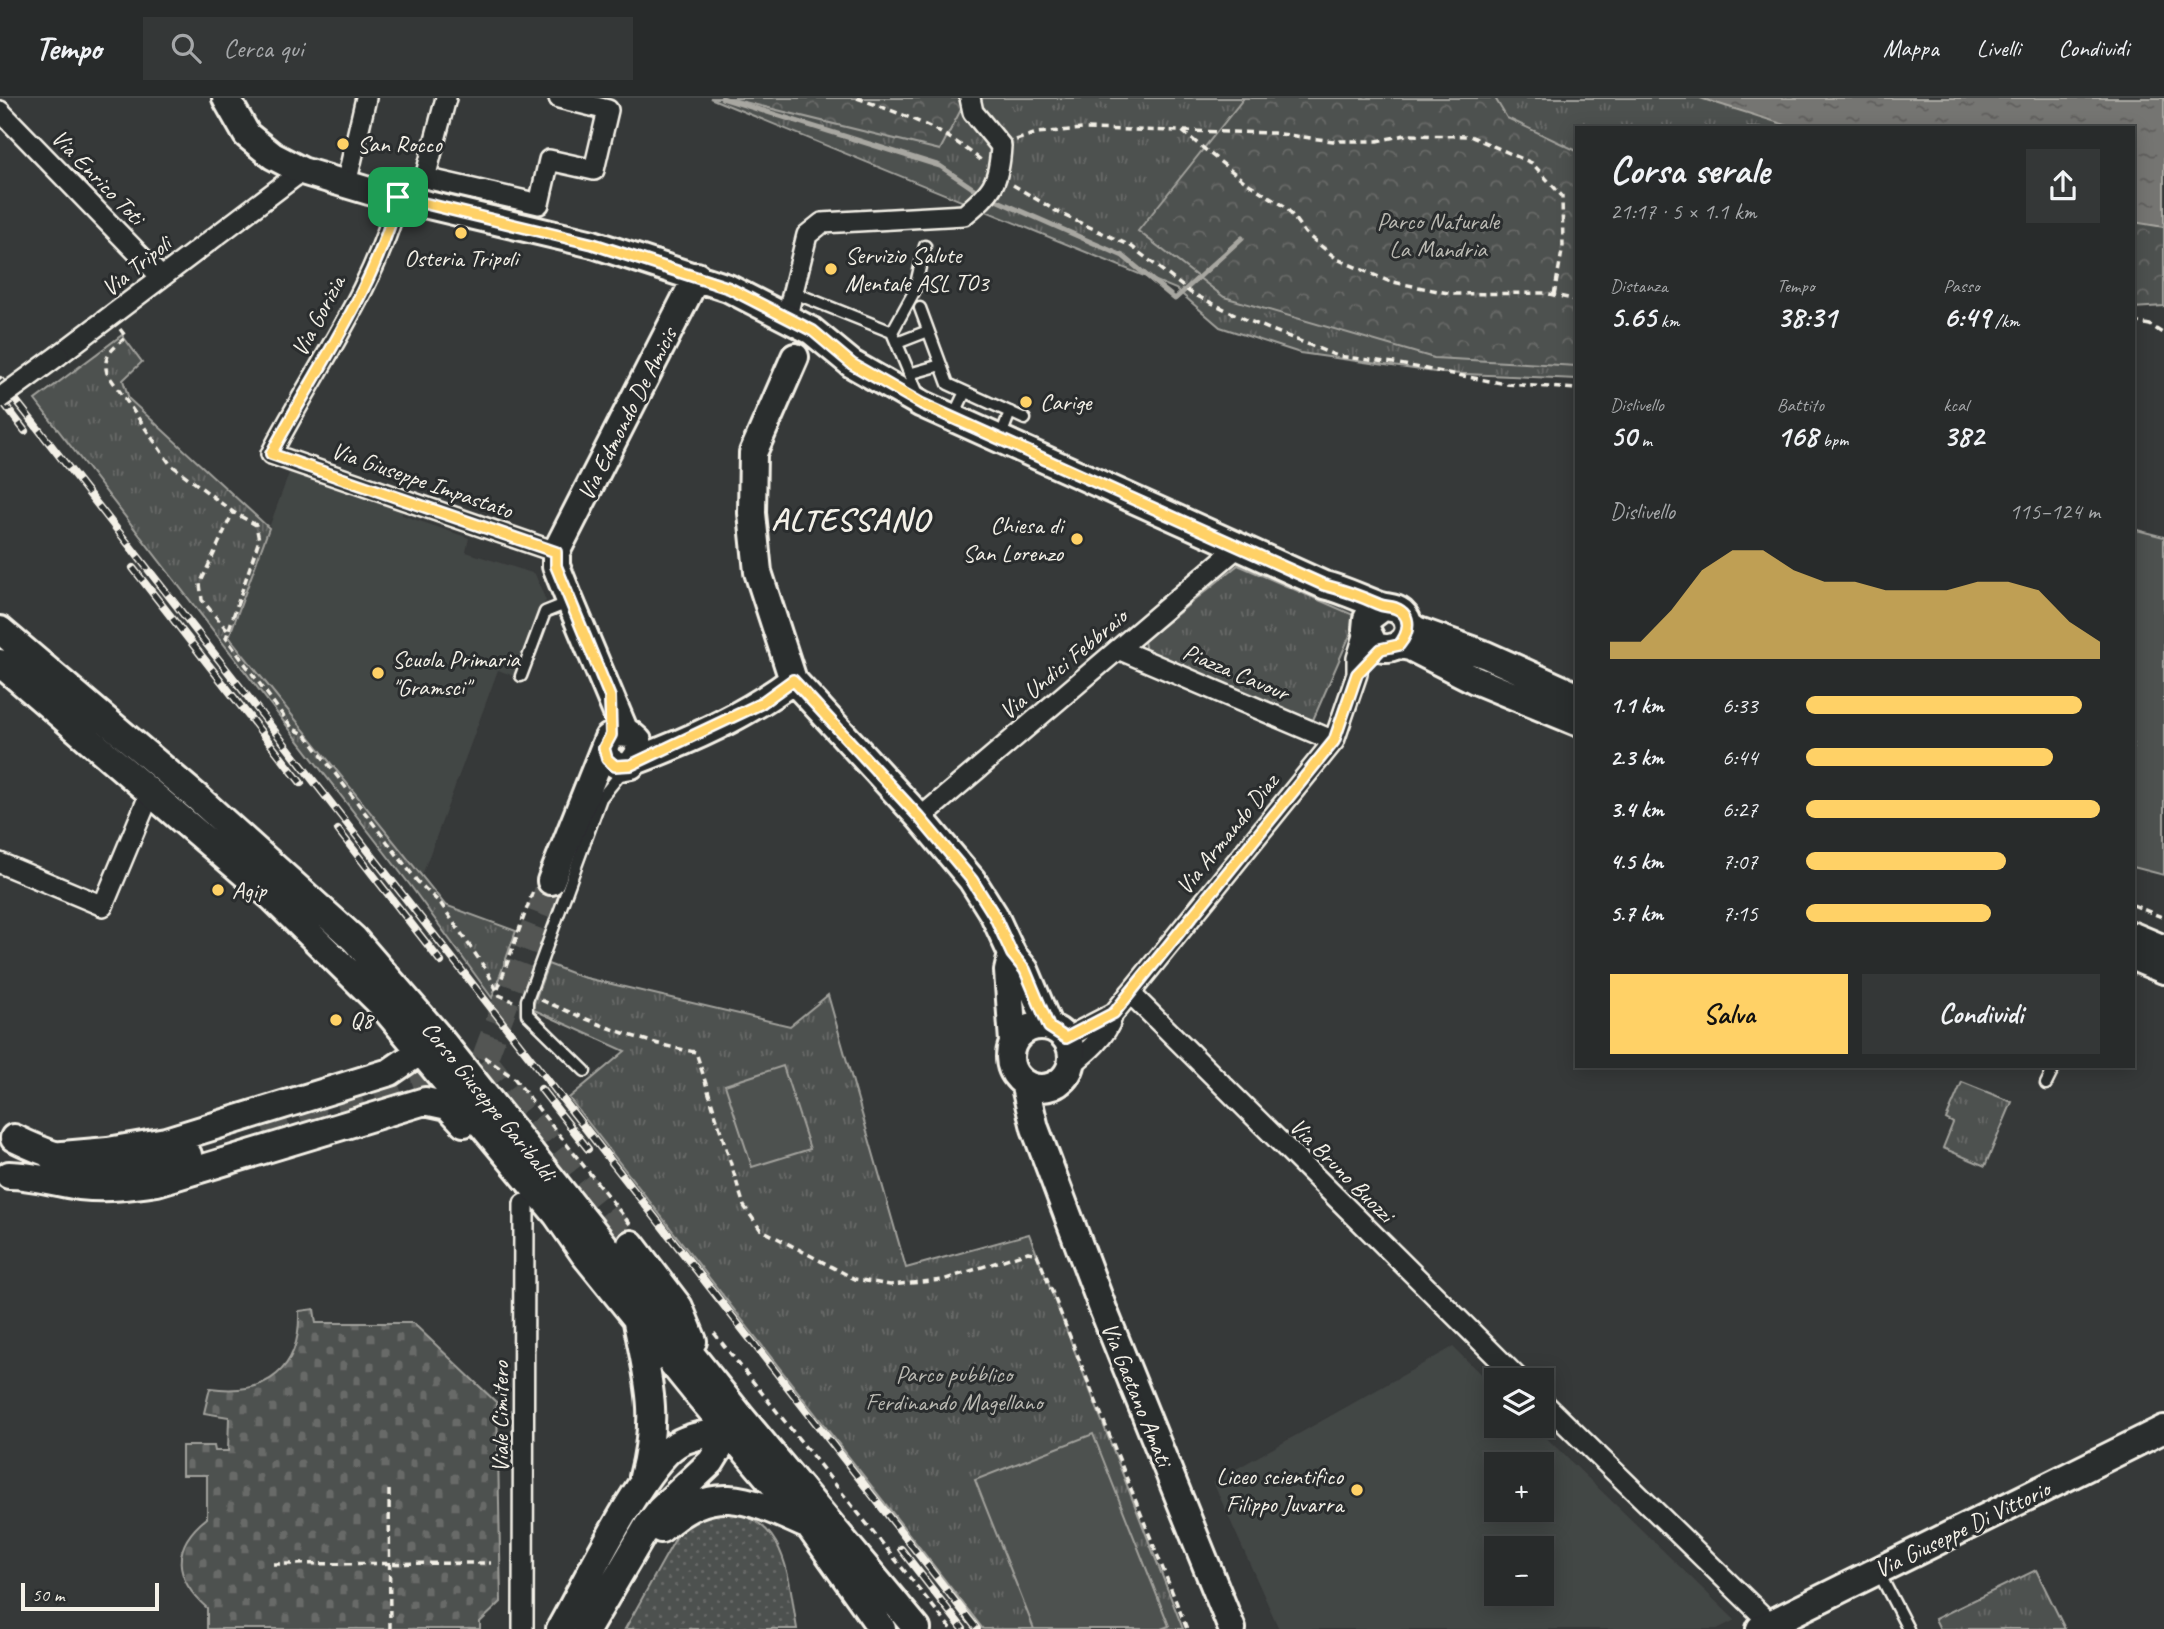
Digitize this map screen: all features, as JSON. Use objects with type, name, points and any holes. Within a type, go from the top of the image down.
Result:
[{"type":"street","points":[[226,98],[247,135],[273,156],[302,171],[593,244],[729,288],[799,334],[922,404],[1324,585],[1410,647],[1475,680],[1575,721]]},
{"type":"street","points":[[346,184],[366,98]]},
{"type":"street","points":[[446,98],[425,178],[540,204],[549,160],[594,170],[608,110],[559,98]]},
{"type":"street","points":[[970,98],[973,112],[1001,145],[998,178],[979,203],[964,215],[822,223],[807,235],[799,334],[753,453],[752,501],[758,572],[793,680],[920,818],[972,880],[994,915],[1012,954],[1025,970],[1072,1055],[1066,1073],[1042,1088],[1024,1083],[1012,1069],[1010,1060],[1013,1042],[1008,971],[1012,954]]},
{"type":"street","name":"Via Enrico Toti","points":[[0,111],[160,276]]},
{"type":"street","name":"Via Tripoli","points":[[0,398],[302,171]]},
{"type":"street","name":"Via Gorizia","points":[[271,454],[360,291],[390,229],[398,197]]},
{"type":"street","name":"Via Edmondo De Amicis","points":[[556,552],[697,276]]},
{"type":"street","name":"Via Giuseppe Impastato","points":[[271,454],[556,552]]},
{"type":"street","name":"Via Undici Febbraio","points":[[920,818],[1238,547]]},
{"type":"street","points":[[556,552],[556,566],[610,697],[621,750]]},
{"type":"street","points":[[1384,629],[1416,631],[1486,655],[1575,695]]},
{"type":"street","name":"Via Armando Diaz","points":[[1066,1073],[1110,1025],[1114,1013],[1334,741],[1357,674],[1357,658],[1384,629]]},
{"type":"street","name":"Corso Giuseppe Garibaldi","points":[[0,630],[199,799],[354,939],[429,1026],[706,1372],[735,1424],[882,1629]]},
{"type":"street","name":"Piazza Cavour","points":[[1118,649],[1334,741]]},
{"type":"street","name":"Corso Giuseppe Garibaldi","points":[[0,663],[151,791],[338,959],[382,1004],[419,1052],[557,1215],[635,1317],[735,1424],[917,1629]]},
{"type":"street","points":[[551,881],[590,789],[621,750],[676,746],[760,704],[793,680]]},
{"type":"street","points":[[0,863],[103,906],[151,791]]},
{"type":"street","points":[[2135,937],[2164,949]]},
{"type":"street","points":[[2135,958],[2164,971]]},
{"type":"street","name":"Via Bruno Buozzi","points":[[1130,993],[1508,1368]]},
{"type":"street","name":"Via Armando Diaz","points":[[1057,1032],[1114,1013]]},
{"type":"street","points":[[1013,1042],[1026,1030],[1057,1032]]},
{"type":"street","points":[[51,1156],[108,1152],[166,1141],[390,1072],[419,1052]]},
{"type":"street","name":"Via Gaetano Amati","points":[[1048,1156],[1048,1124],[1066,1073]]},
{"type":"street","name":"Via Gaetano Amati","points":[[1024,1083],[1035,1128],[1048,1156],[1102,1309],[1232,1629]]},
{"type":"street","points":[[4,1178],[34,1175],[76,1185],[113,1188],[157,1182],[433,1101],[455,1112],[524,1204],[557,1215]]},
{"type":"street","points":[[7,1130],[51,1156],[82,1165],[121,1168],[160,1163],[264,1132]]},
{"type":"street","points":[[4,1178],[17,1157],[7,1130]]},
{"type":"street","name":"Viale Cimitero","points":[[523,1629],[524,1204]]},
{"type":"street","points":[[631,1244],[679,1307],[706,1372]]},
{"type":"street","points":[[635,1317],[654,1408],[650,1450],[641,1485]]},
{"type":"street","points":[[1554,1413],[1765,1626]]},
{"type":"street","points":[[560,1629],[641,1485],[659,1460],[687,1439],[735,1424]]},
{"type":"street","points":[[587,1629],[660,1510],[711,1462],[735,1424]]},
{"type":"street","name":"Via Giuseppe Di Vittorio","points":[[1765,1626],[2164,1429]]},
{"type":"street","points":[[626,1562],[675,1517],[695,1504],[712,1498],[742,1500],[762,1505],[809,1526]]},
{"type":"lane","points":[[922,404],[894,337],[914,292],[925,246]]},
{"type":"lane","points":[[799,334],[802,296],[894,337],[928,331]]},
{"type":"lane","points":[[920,308],[948,384],[1025,419]]},
{"type":"lane","points":[[909,374],[941,365]]},
{"type":"lane","points":[[953,418],[965,392]]},
{"type":"lane","points":[[1000,439],[1010,412]]},
{"type":"lane","points":[[521,676],[545,612],[570,601]]},
{"type":"lane","points":[[585,1071],[527,1014],[527,1000],[601,798],[618,777],[621,750]]},
{"type":"lane","points":[[2046,1084],[2054,1068]]},
{"type":"lane","points":[[1878,1570],[1908,1629]]},
{"type":"path","points":[[857,98],[921,120],[959,142],[998,178],[1061,214],[1131,246],[1172,281],[1247,320],[1337,356],[1394,363],[1506,384],[1575,389]]},
{"type":"path","points":[[1001,145],[1037,133],[1082,129],[1273,132],[1333,141],[1377,141],[1405,135],[1471,136],[1532,163],[1562,196],[1563,246],[1554,295]]},
{"type":"path","points":[[1182,131],[1244,181],[1286,206],[1305,233],[1337,259],[1388,281],[1453,294],[1554,295],[1572,299],[1575,303]]},
{"type":"path","points":[[2135,322],[2150,325],[2164,334]]},
{"type":"path","points":[[116,324],[126,337],[109,352],[104,363],[107,373],[170,464],[233,512],[256,525],[259,540],[226,638],[293,729],[305,734],[417,881],[441,904],[487,971],[499,995],[516,1002],[539,999],[617,1033],[656,1045],[696,1052],[744,1206],[760,1228],[826,1266],[855,1279],[890,1285],[943,1280],[1028,1252],[1038,1254],[1187,1629]]},
{"type":"path","points":[[227,631],[202,600],[200,584],[233,512]]},
{"type":"path","points":[[2135,906],[2164,918]]},
{"type":"path","points":[[389,1490],[390,1629]]},
{"type":"path","points":[[272,1564],[491,1563]]},
{"type":"shaded area","name":"Scuola Primaria \"Gramsci\"","points":[[291,468],[401,506],[402,515],[469,538],[466,552],[535,574],[546,601],[540,608],[514,676],[498,670],[421,878],[229,636]]},
{"type":"shaded area","name":"Liceo scientifico Filippo Juvarra","points":[[1453,1347],[1484,1377],[1484,1438],[1546,1438],[1735,1620],[1717,1629],[1279,1629],[1213,1482]]},
{"type":"green space","name":"Parco Naturale La Mandria","points":[[710,98],[2050,98],[2062,126],[1575,126],[1575,379],[1442,373],[1300,353],[1220,327],[1176,289]]},
{"type":"green space","points":[[728,98],[967,98],[940,150]]},
{"type":"green space","points":[[1244,98],[1495,98],[1507,118],[1575,150],[1575,366],[1434,358],[1224,297],[1138,231]]},
{"type":"green space","points":[[2135,222],[2164,222],[2164,306],[2135,308]]},
{"type":"green space","points":[[122,335],[142,362],[123,380],[129,399],[269,528],[229,637],[445,905],[516,931],[492,998],[410,885],[35,400]]},
{"type":"green space","points":[[2135,530],[2164,537],[2164,875],[2135,868]]},
{"type":"green space","points":[[1238,565],[1358,617],[1313,720],[1147,659],[1144,641]]},
{"type":"green space","name":"Parco pubblico Ferdinando Magellano","points":[[548,964],[582,977],[790,1026],[828,995],[906,1268],[1029,1234],[1183,1629],[983,1629],[569,1098],[625,1051],[532,1009]]},
{"type":"green space","points":[[783,1066],[810,1149],[752,1167],[725,1085]]},
{"type":"green space","points":[[1962,1082],[2012,1102],[1985,1166],[1943,1148],[1953,1123],[1946,1119]]},
{"type":"green space","points":[[314,1309],[316,1323],[413,1323],[497,1403],[501,1602],[480,1622],[480,1629],[207,1629],[207,1608],[188,1586],[181,1563],[187,1540],[207,1518],[207,1475],[182,1475],[182,1446],[214,1446],[215,1451],[228,1451],[229,1417],[204,1413],[210,1388],[248,1387],[277,1374],[294,1349],[299,1311]]},
{"type":"green space","points":[[1093,1434],[1169,1626],[1161,1629],[1034,1629],[975,1480]]},
{"type":"green space","points":[[715,1511],[739,1514],[757,1522],[770,1534],[780,1550],[786,1568],[797,1629],[625,1629],[683,1525]]},
{"type":"green space","points":[[2036,1570],[2065,1629],[1940,1629],[1935,1619]]},
{"type":"water","points":[[1700,98],[2164,98],[2164,227],[2135,222],[2135,126],[1789,126]]},
{"type":"waterway","points":[[722,98],[940,166],[980,193]]},
{"type":"waterway","points":[[989,197],[1123,256],[1175,299],[1242,238]]},
{"type":"tunnel","points":[[484,1060],[551,881]]},
{"type":"tunnel","points":[[484,1060],[631,1244]]},
{"type":"tunnel","points":[[264,1132],[459,1069]]},
{"type":"railway","points":[[0,380],[977,1629]]},
{"type":"railway","points":[[0,398],[25,431]]},
{"type":"railway","points":[[133,568],[301,783]]},
{"type":"railway","points":[[338,830],[441,962]]},
{"type":"railway","points":[[541,1089],[588,1149]]},
{"type":"railway","points":[[901,1549],[963,1629]]},
{"type":"place","name":"San Rocco","points":[[343,144]]},
{"type":"place","name":"Osteria Tripoli","points":[[461,233]]},
{"type":"place","name":"Servizio Salute Mentale ASL TO3","points":[[831,269]]},
{"type":"place","name":"Carige","points":[[1026,402]]},
{"type":"place","name":"Chiesa di San Lorenzo","points":[[1077,539]]},
{"type":"place","name":"Scuola Primaria \"Gramsci\"","points":[[378,673]]},
{"type":"place","name":"Agip","points":[[218,890]]},
{"type":"place","name":"Q8","points":[[336,1020]]},
{"type":"place","name":"Liceo scientifico Filippo Juvarra","points":[[1357,1490]]},
{"type":"district","name":"ALTESSANO","points":[[851,519]]},
{"type":"route","points":[[398,197],[593,244],[729,288],[772,313],[813,331],[826,345],[843,354],[852,364],[922,404],[1324,585],[1353,592],[1383,607],[1394,608],[1404,614],[1408,624],[1407,636],[1391,649],[1381,649],[1357,674],[1334,741],[1114,1013],[1066,1038],[1049,1027],[1025,970],[1012,954],[994,915],[972,880],[920,818],[793,680],[760,704],[723,724],[631,765],[615,766],[604,754],[605,743],[611,735],[610,697],[556,566],[556,552],[271,454],[360,291],[390,229],[398,197]]}]
